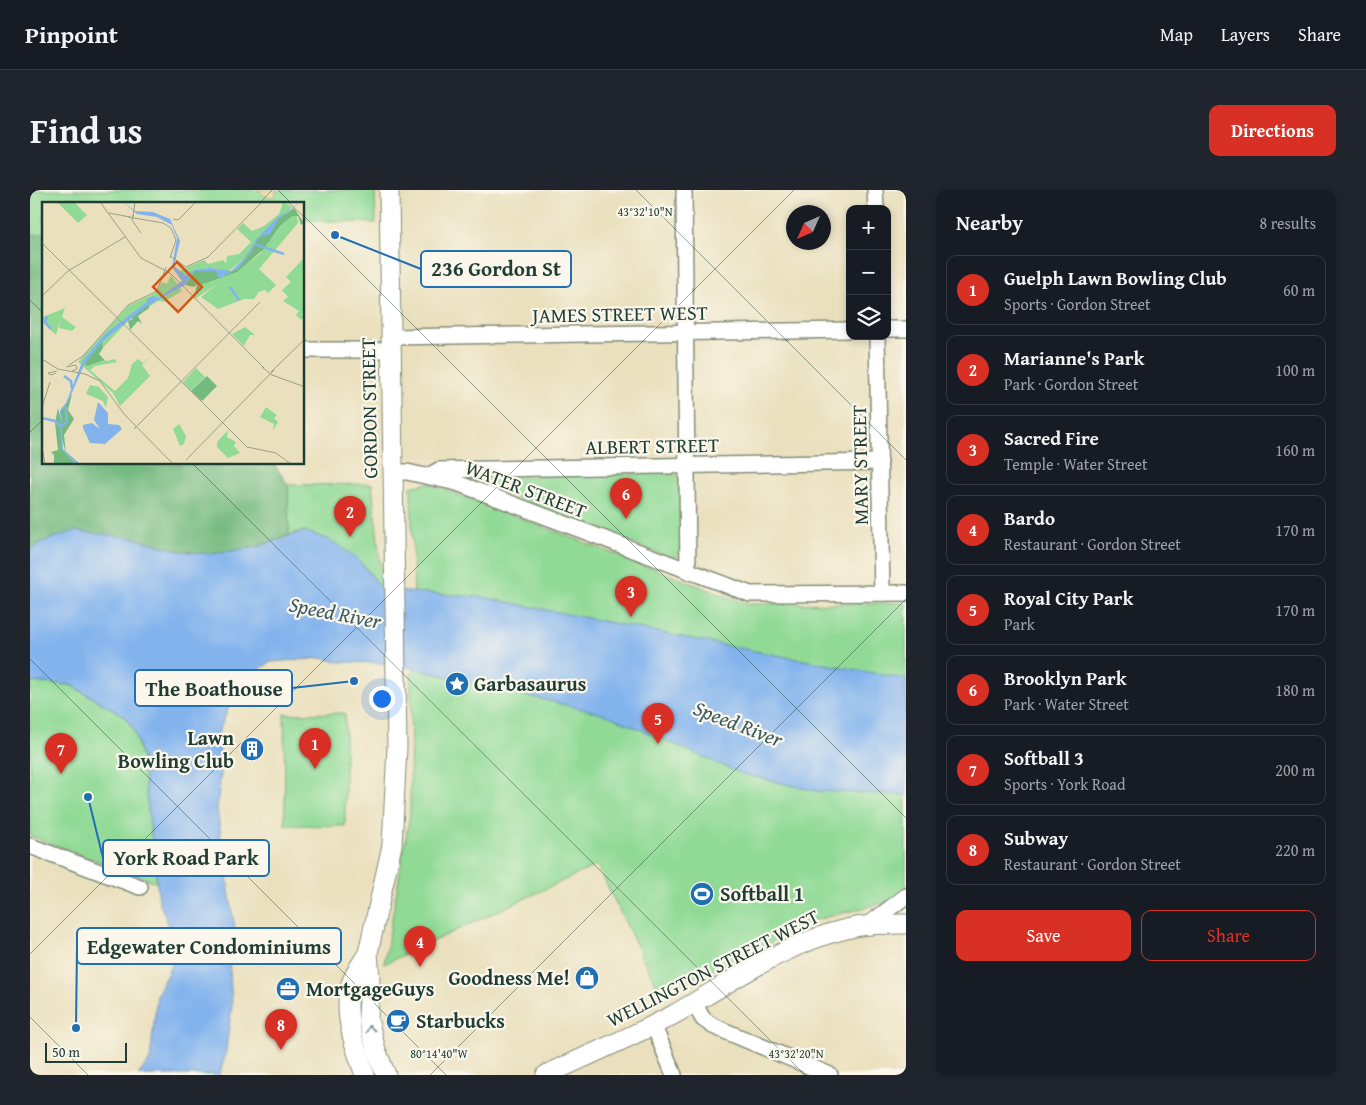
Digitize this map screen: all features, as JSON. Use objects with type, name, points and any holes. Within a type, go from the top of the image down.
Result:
[{"type":"main road","name":"GORDON STREET","points":[[365,1075],[351,1036],[348,1006],[351,983],[368,953],[392,845],[397,747],[398,665],[392,472],[389,190]]},
{"type":"main road","name":"WELLINGTON STREET WEST","points":[[546,1075],[654,1024],[804,943],[829,933],[869,924],[906,924]]},
{"type":"main road","name":"GORDON STREET","points":[[368,953],[370,978],[368,1019],[376,1050],[386,1075]]},
{"type":"street","points":[[684,190],[686,314],[684,334],[688,572]]},
{"type":"street","points":[[876,190],[876,205]]},
{"type":"street","points":[[891,329],[906,329]]},
{"type":"street","name":"JAMES STREET WEST","points":[[305,350],[390,344],[846,330]]},
{"type":"street","name":"MARY STREET","points":[[877,340],[882,593]]},
{"type":"street","name":"ALBERT STREET","points":[[426,477],[440,470],[880,462]]},
{"type":"street","name":"WATER STREET","points":[[392,472],[407,472],[457,483],[750,594],[906,593]]},
{"type":"street","points":[[30,846],[140,886]]},
{"type":"street","points":[[869,924],[906,896]]},
{"type":"street","points":[[694,1003],[703,1019],[713,1026],[830,1075]]},
{"type":"street","points":[[654,1024],[674,1075]]},
{"type":"green space","points":[[30,190],[375,190],[376,223],[305,220],[305,202],[42,202],[42,234],[30,236]]},
{"type":"green space","points":[[69,198],[106,202],[68,202]]},
{"type":"green space","points":[[42,234],[42,465],[275,465],[288,485],[289,535],[257,547],[210,554],[180,551],[134,538],[44,541],[30,550],[30,235]]},
{"type":"green space","points":[[671,473],[678,476],[681,485],[681,553],[677,557],[668,557],[465,478]]},
{"type":"green space","points":[[428,483],[746,604],[906,603],[906,890],[890,901],[811,921],[724,967],[722,965],[660,993],[597,865],[384,964],[410,814],[411,674],[416,669],[411,487]]},
{"type":"green space","points":[[372,484],[383,590],[357,558],[304,531],[289,535],[288,485]]},
{"type":"green space","points":[[30,682],[70,685],[124,716],[134,730],[142,758],[157,883],[30,836]]},
{"type":"green space","points":[[345,713],[345,826],[285,825],[284,714]]},
{"type":"sand","points":[[258,190],[277,190],[275,196],[270,197],[265,196]]},
{"type":"water","name":"Speed River","points":[[75,531],[134,538],[180,551],[210,554],[257,547],[304,531],[330,540],[357,558],[383,590],[482,597],[906,679],[906,795],[816,791],[742,774],[607,715],[416,669],[382,663],[338,662],[322,658],[271,662],[256,671],[242,686],[231,702],[217,736],[222,765],[217,809],[235,930],[229,956],[232,1005],[225,1057],[219,1075],[138,1075],[150,1060],[157,995],[175,957],[170,929],[159,901],[142,758],[134,730],[124,716],[71,685],[30,682],[30,550],[44,541]]},
{"type":"place","name":"236 Gordon St","points":[[335,235]]},
{"type":"place","name":"Brooklyn Park","points":[[626,519]]},
{"type":"place","name":"Marianne's Park","points":[[350,537]]},
{"type":"place","name":"Sacred Fire","points":[[631,617]]},
{"type":"place","name":"The Boathouse","points":[[354,681]]},
{"type":"place","name":"Garbasaurus","points":[[457,684]]},
{"type":"place","name":"Royal City Park","points":[[658,744]]},
{"type":"place","name":"Lawn Bowling Club","points":[[252,749]]},
{"type":"place","name":"Guelph Lawn Bowling Club","points":[[315,769]]},
{"type":"place","name":"Softball 3","points":[[61,774]]},
{"type":"place","name":"York Road Park","points":[[88,797]]},
{"type":"place","name":"Softball 1","points":[[702,894]]},
{"type":"place","name":"Bardo","points":[[420,967]]},
{"type":"place","name":"Goodness Me!","points":[[587,978]]},
{"type":"place","name":"MortgageGuys","points":[[288,989]]},
{"type":"place","name":"Starbucks","points":[[398,1021]]},
{"type":"place","name":"Edgewater Condominiums","points":[[76,1028]]},
{"type":"place","name":"Subway","points":[[281,1050]]}]
